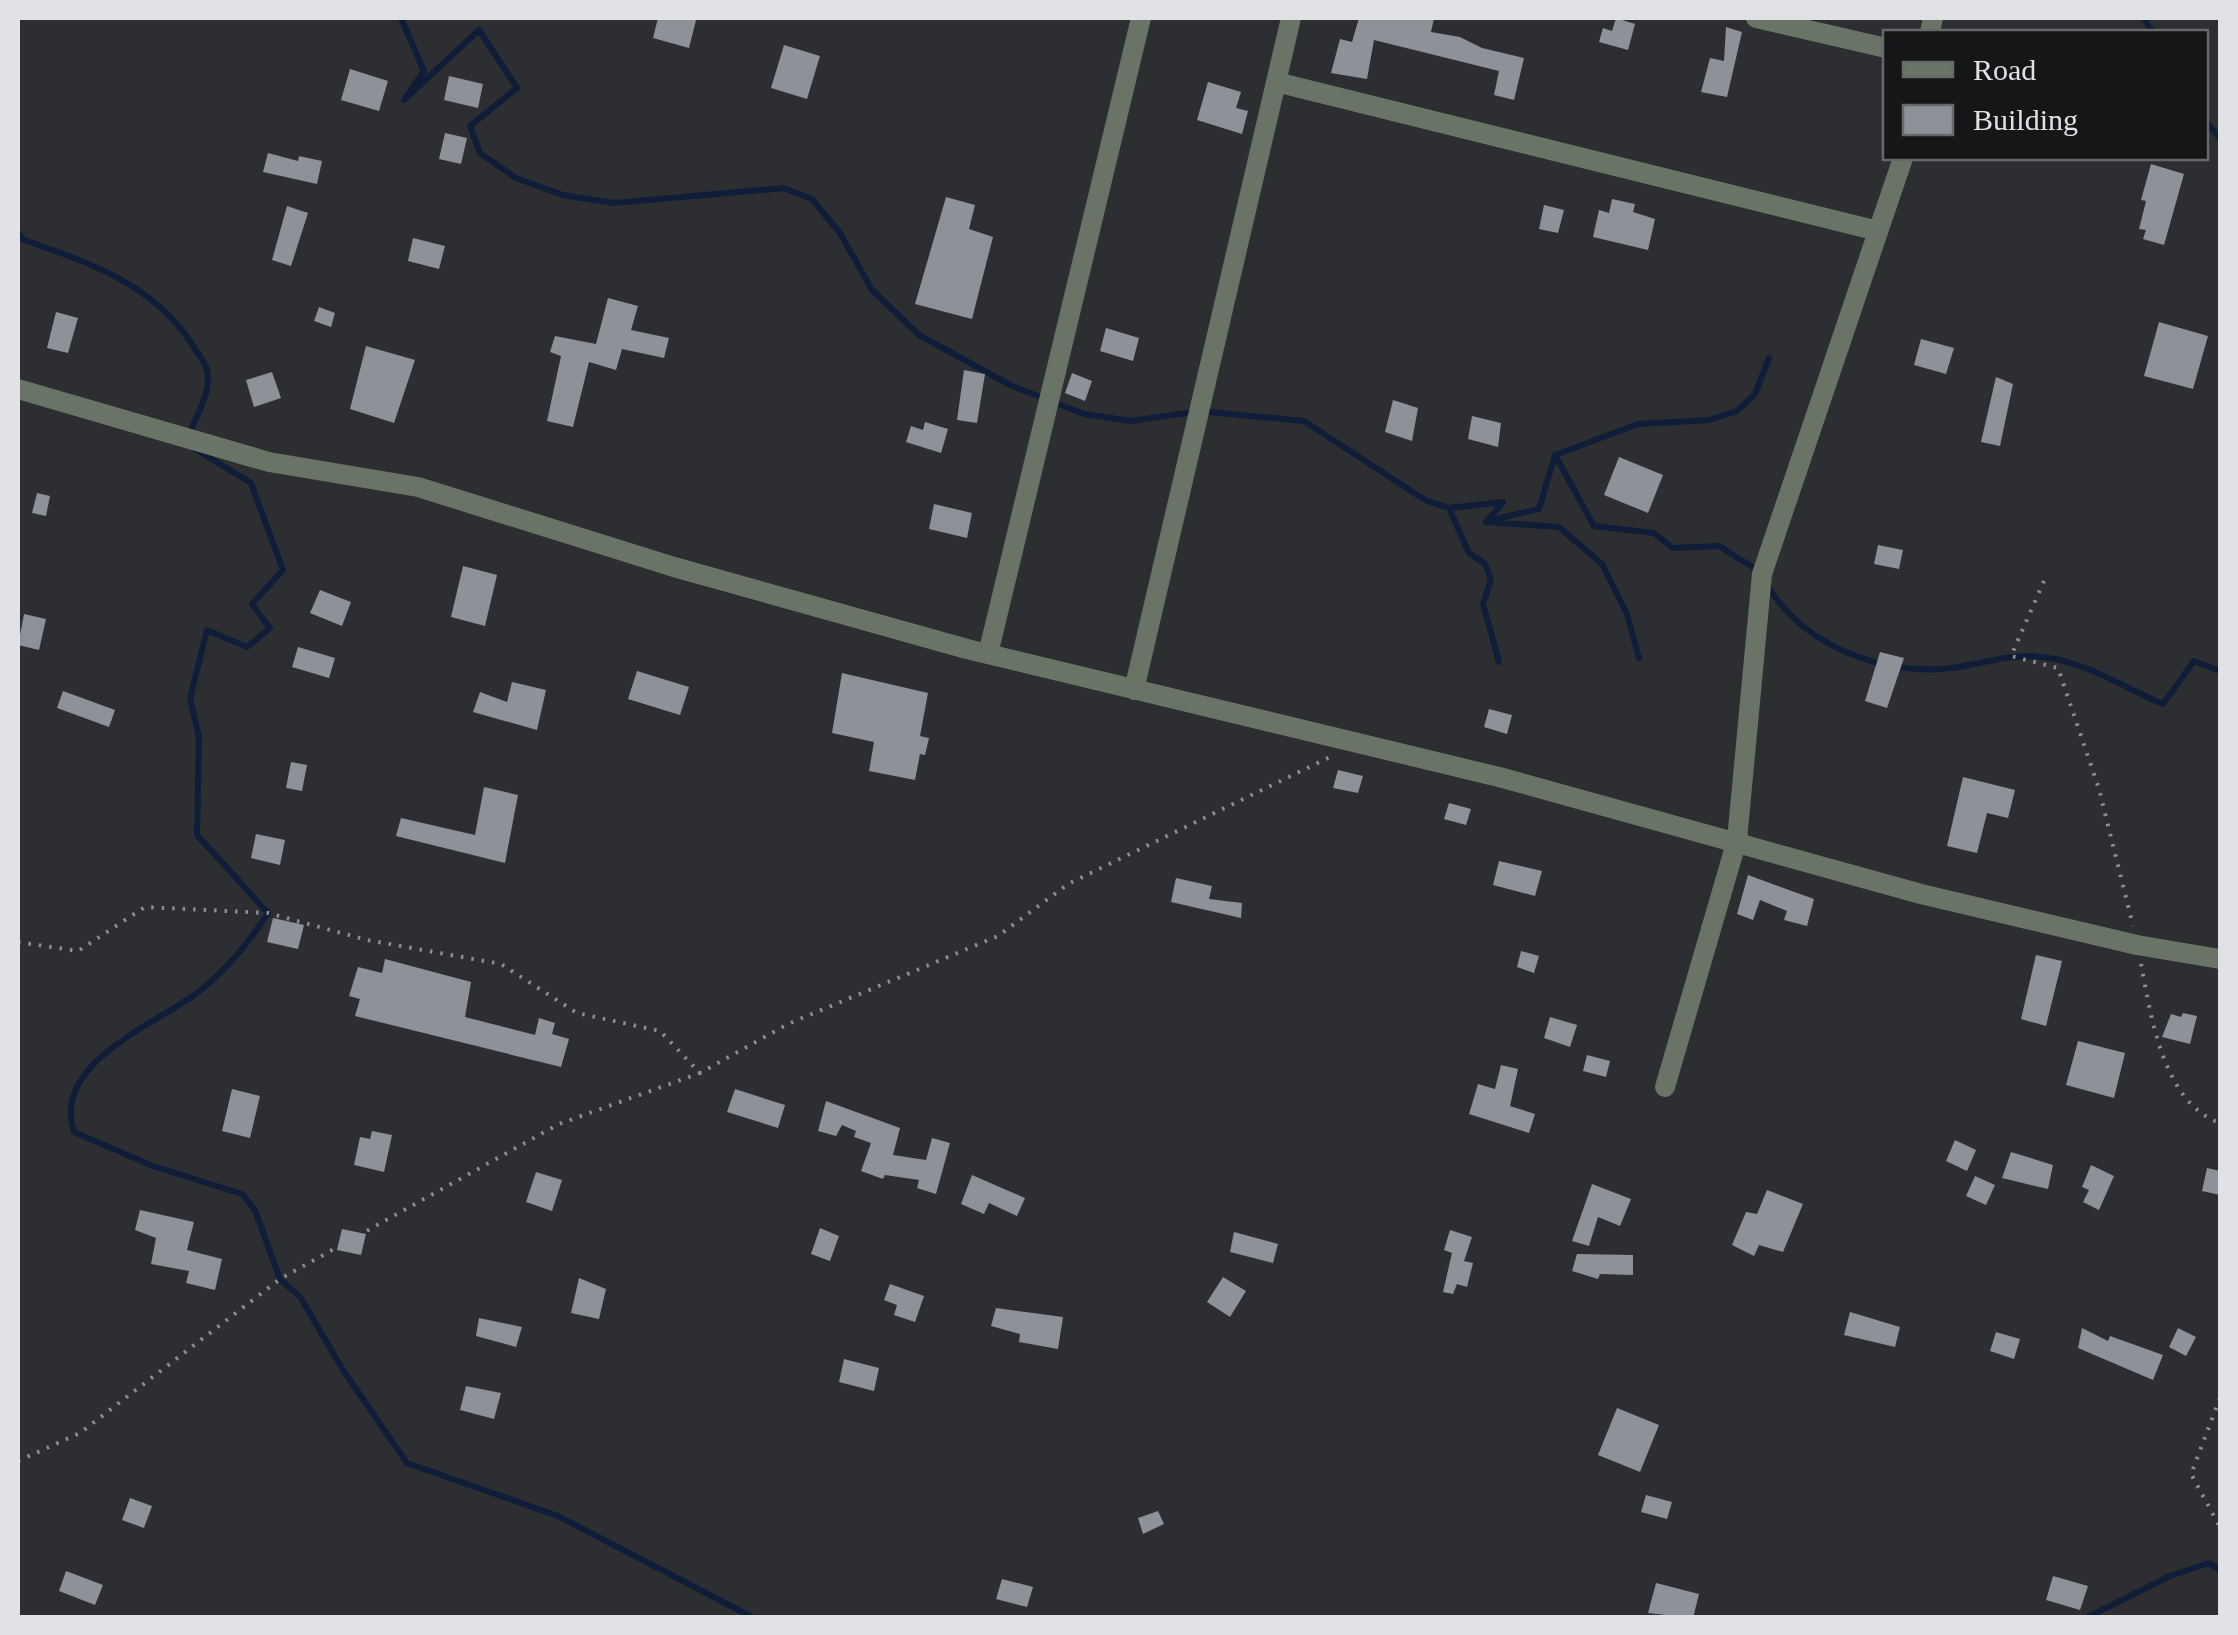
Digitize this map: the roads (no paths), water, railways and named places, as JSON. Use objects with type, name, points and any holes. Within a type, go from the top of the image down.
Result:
[{"type":"street","points":[[988,654],[1141,18]]},
{"type":"street","points":[[1134,690],[1291,18]]},
{"type":"street","points":[[1756,18],[1883,47]]},
{"type":"street","points":[[1276,82],[1878,231]]},
{"type":"street","points":[[1665,1086],[1737,840],[1762,574],[1902,160]]},
{"type":"street","points":[[18,389],[269,462],[418,486],[674,568],[988,654],[1737,840],[1921,894],[2138,946],[2220,959]]},
{"type":"waterway","points":[[401,18],[424,71],[404,100],[479,30],[517,88],[470,126],[480,153],[516,178],[563,195],[614,203],[784,188],[812,199],[840,233],[872,290],[919,335],[1012,386],[1084,414],[1131,421],[1200,411],[1304,421],[1425,500],[1449,508],[1503,502],[1486,522],[1559,527],[1602,564],[1627,614],[1639,658]]},
{"type":"waterway","points":[[2144,18],[2151,30]]},
{"type":"waterway","points":[[2208,124],[2220,138]]},
{"type":"waterway","points":[[18,233],[24,240],[117,278],[158,305],[176,323],[207,370],[205,396],[189,435]]},
{"type":"waterway","points":[[1555,455],[1638,424],[1709,420],[1737,411],[1755,394],[1769,358]]},
{"type":"waterway","points":[[192,447],[251,483],[283,570],[252,604],[270,628],[247,647],[207,630],[190,698],[199,738],[197,835],[268,913],[236,956],[208,984],[134,1032],[92,1066],[78,1086],[71,1107],[74,1132],[153,1166],[242,1194],[255,1210],[280,1279],[301,1298],[343,1370],[407,1463],[558,1516],[754,1618]]},
{"type":"waterway","points":[[1496,519],[1539,509],[1555,455],[1594,526],[1654,533],[1673,548],[1719,546],[1757,570]]},
{"type":"waterway","points":[[1449,508],[1469,553],[1485,564],[1491,579],[1483,604],[1499,662]]},
{"type":"waterway","points":[[1767,584],[1782,606],[1823,640],[1872,661],[1899,667],[1952,668],[2008,658],[2042,657],[2089,669],[2163,704],[2194,661],[2220,671]]},
{"type":"waterway","points":[[2086,1618],[2170,1576],[2209,1563],[2220,1570]]}]
